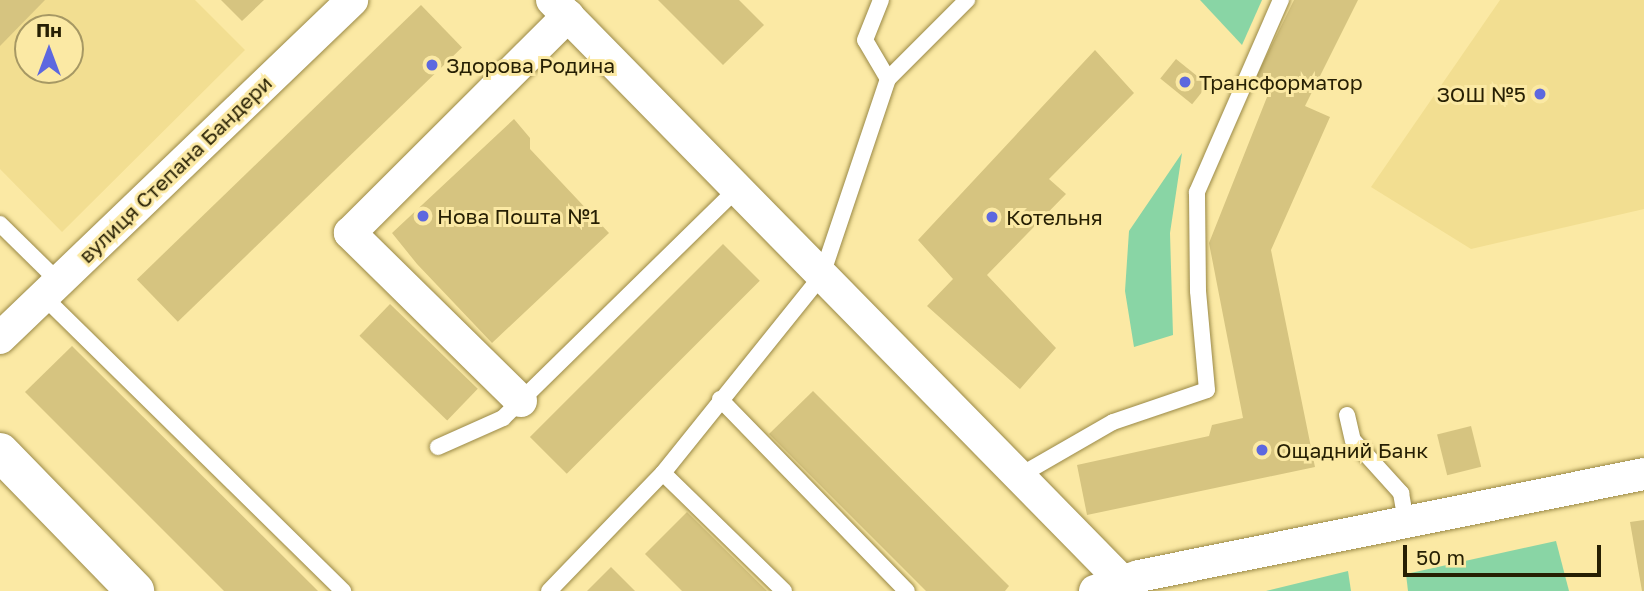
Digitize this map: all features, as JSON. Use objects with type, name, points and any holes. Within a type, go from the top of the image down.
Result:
[{"type":"main road","points":[[0,452],[135,591]]},
{"type":"street","name":"вулиця Степана Бандери","points":[[0,338],[352,0]]},
{"type":"street","points":[[521,401],[350,233],[560,8],[1019,476],[1108,585],[1644,474]]},
{"type":"lane","points":[[549,591],[663,473],[822,275],[888,79],[967,0]]},
{"type":"lane","points":[[1019,476],[1113,422],[1208,390],[1198,291],[1197,192],[1281,0]]},
{"type":"lane","points":[[879,1],[865,40],[888,79]]},
{"type":"lane","points":[[438,447],[503,418],[737,189]]},
{"type":"lane","points":[[0,224],[50,288],[343,591]]},
{"type":"lane","points":[[720,399],[907,591]]},
{"type":"lane","points":[[1347,415],[1353,440],[1401,493],[1406,522]]},
{"type":"lane","points":[[663,473],[784,591]]},
{"type":"shaded area","points":[[0,0],[195,0],[245,50],[62,232],[0,169]]},
{"type":"shaded area","name":"ЗОШ №5","points":[[1500,0],[1644,0],[1644,209],[1471,249],[1371,187]]},
{"type":"green space","points":[[1200,0],[1262,0],[1242,45]]},
{"type":"green space","points":[[1182,153],[1170,233],[1173,335],[1134,347],[1125,291],[1129,231]]},
{"type":"green space","points":[[1556,541],[1569,591],[1408,591],[1406,574]]},
{"type":"green space","points":[[1348,571],[1351,591],[1266,591]]},
{"type":"building","points":[[0,0],[45,0],[31,14],[14,14],[14,32],[0,46]]},
{"type":"building","points":[[221,0],[264,0],[242,21]]},
{"type":"building","points":[[658,0],[739,0],[764,25],[723,65]]},
{"type":"building","points":[[1294,0],[1358,0],[1305,106],[1330,117],[1271,250],[1315,467],[1087,515],[1077,465],[1209,436],[1212,425],[1243,418],[1209,243],[1269,92],[1250,89]]},
{"type":"building","points":[[421,5],[462,47],[178,322],[137,279]]},
{"type":"building","name":"Котельня","points":[[1095,50],[1134,93],[1049,179],[1066,194],[987,275],[1056,348],[1020,389],[927,306],[953,279],[918,240]]},
{"type":"building","name":"Трансформатор","points":[[1176,59],[1208,85],[1192,104],[1160,78]]},
{"type":"building","points":[[514,119],[530,138],[530,149],[609,233],[492,343],[417,264],[392,233]]},
{"type":"building","points":[[723,244],[760,281],[567,474],[530,437]]},
{"type":"building","points":[[390,304],[478,389],[447,420],[359,336]]},
{"type":"building","points":[[72,346],[318,591],[224,591],[25,392]]},
{"type":"building","points":[[813,391],[1009,586],[1005,591],[926,591],[769,434]]},
{"type":"building","points":[[1471,426],[1481,467],[1447,475],[1437,434]]},
{"type":"building","points":[[687,512],[767,591],[682,591],[645,554]]},
{"type":"building","points":[[1644,520],[1644,591],[1642,591],[1630,522]]},
{"type":"building","points":[[611,567],[635,591],[587,591]]},
{"type":"place","name":"Здорова Родина","points":[[432,65]]},
{"type":"place","name":"Трансформатор","points":[[1185,82]]},
{"type":"place","name":"ЗОШ №5","points":[[1540,94]]},
{"type":"place","name":"Нова Пошта №1","points":[[423,216]]},
{"type":"place","name":"Котельня","points":[[992,217]]},
{"type":"place","name":"Ощадний Банк","points":[[1262,450]]}]
